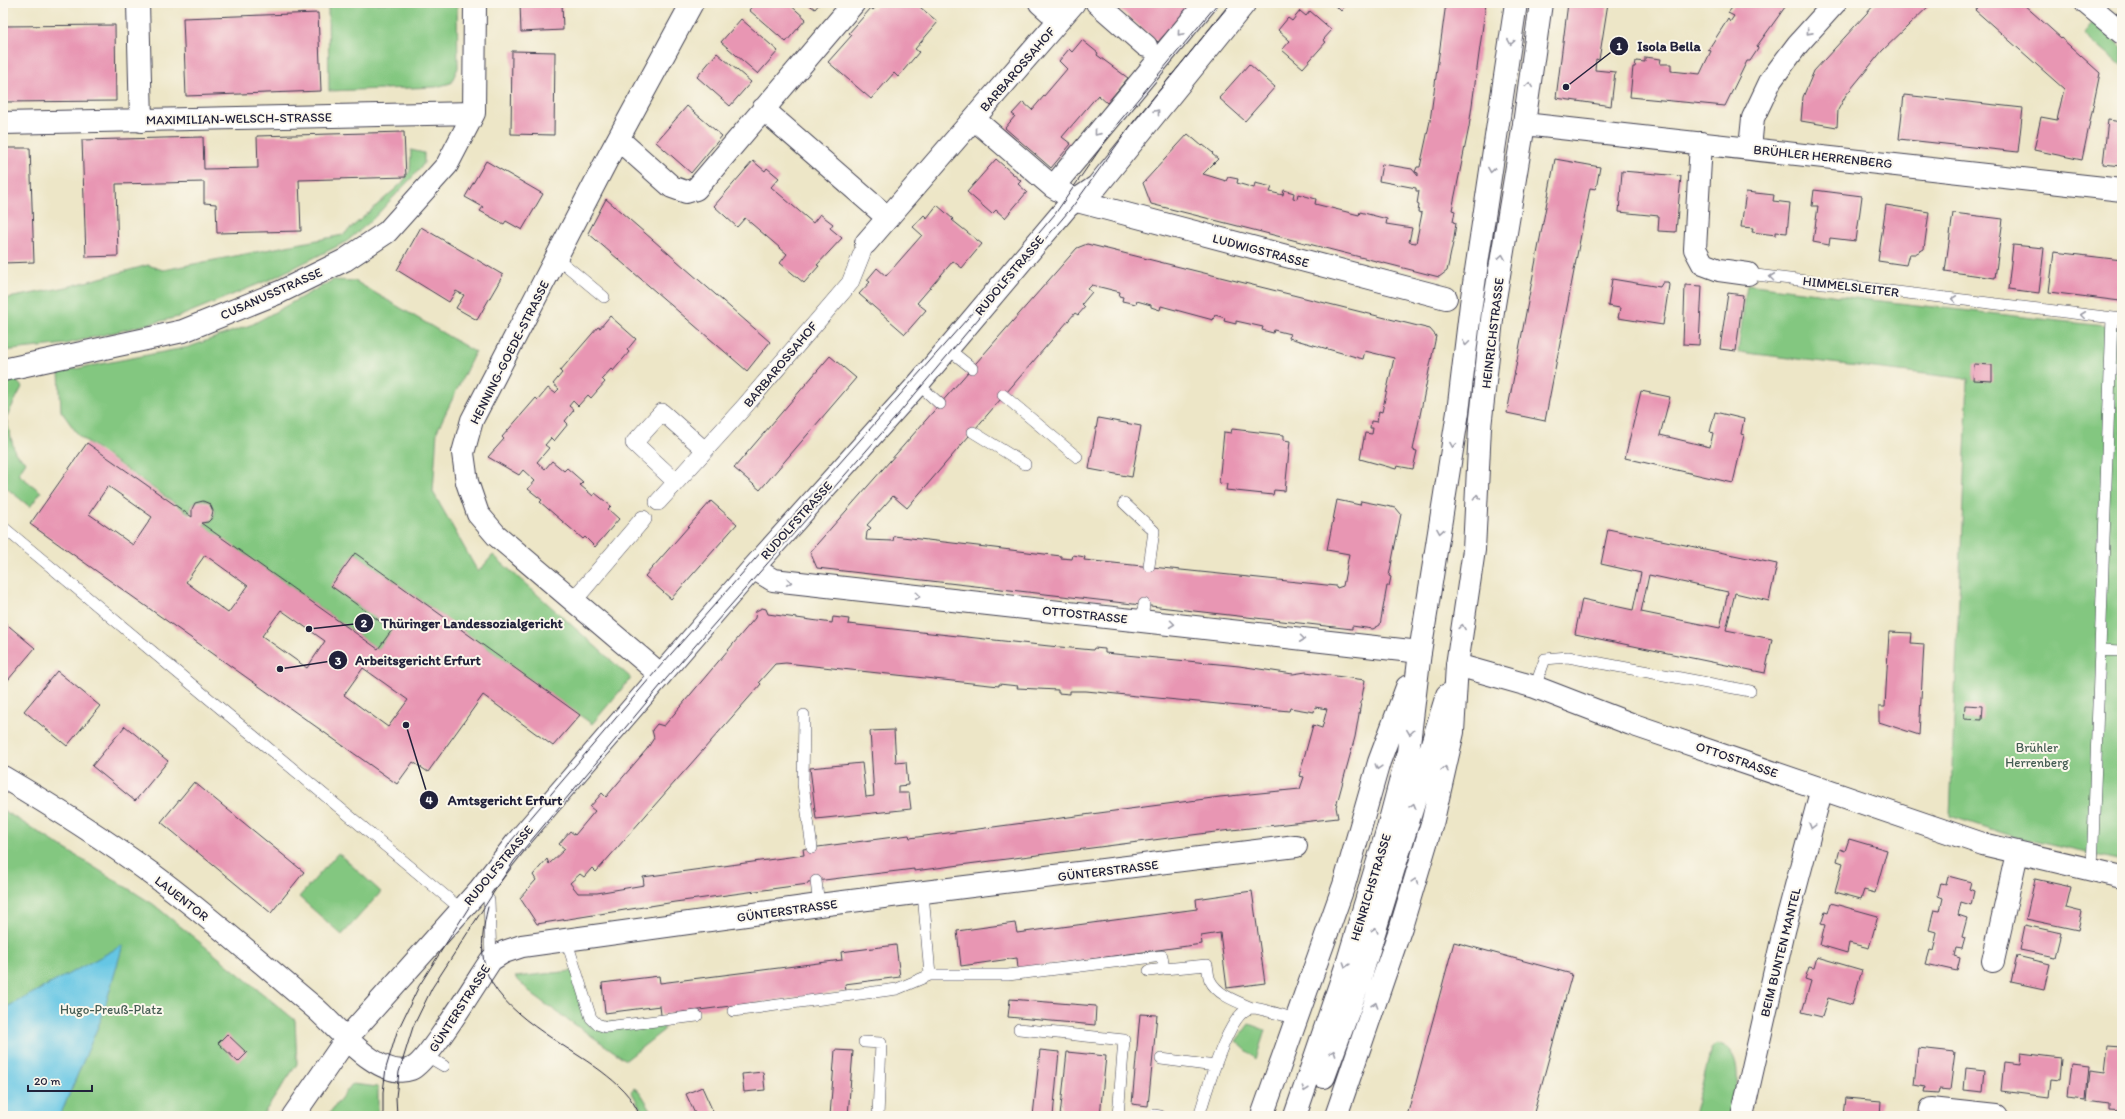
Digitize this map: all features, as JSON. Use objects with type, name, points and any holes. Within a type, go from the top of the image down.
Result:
[{"type":"street","points":[[474,113],[475,3]]},
{"type":"street","name":"HENNING-GOEDE-STRASSE","points":[[661,675],[496,535],[478,514],[467,482],[462,453],[472,420],[618,139],[692,3]]},
{"type":"street","points":[[618,139],[672,187],[686,192],[696,189],[854,3]]},
{"type":"street","name":"BARBAROSSAHOF","points":[[1040,3],[1060,20]]},
{"type":"street","name":"BARBAROSSAHOF","points":[[658,502],[850,283],[866,243],[1074,3]]},
{"type":"street","points":[[1097,3],[1146,46]]},
{"type":"street","points":[[1053,187],[1206,3]]},
{"type":"street","name":"RUDOLFSTRASSE","points":[[347,1038],[480,889],[516,843],[753,568],[918,384],[1068,206],[1097,186],[1245,3]]},
{"type":"street","name":"HEINRICHSTRASSE","points":[[1295,1116],[1348,961],[1388,828],[1408,752],[1420,652],[1458,412],[1471,304],[1516,3]]},
{"type":"street","name":"HEINRICHSTRASSE","points":[[1336,1116],[1401,927],[1434,820],[1453,732],[1457,665],[1474,550],[1480,426],[1493,311],[1524,124],[1541,3]]},
{"type":"street","points":[[1750,148],[1753,118],[1772,80],[1798,44],[1835,3]]},
{"type":"street","points":[[2086,3],[2122,33]]},
{"type":"street","points":[[138,6],[141,121]]},
{"type":"street","points":[[763,109],[888,218]]},
{"type":"street","name":"MAXIMILIAN-WELSCH-STRASSE","points":[[3,123],[474,113]]},
{"type":"street","name":"CUSANUSSTRASSE","points":[[3,370],[183,331],[280,292],[345,260],[386,232],[447,165],[474,113]]},
{"type":"street","name":"BARBAROSSAHOF","points":[[974,119],[1053,187],[1077,201]]},
{"type":"street","name":"BRÜHLER HERRENBERG","points":[[1524,124],[2122,190]]},
{"type":"street","name":"HIMMELSLEITER","points":[[1701,143],[1695,249],[1703,264],[1719,270],[1748,274]]},
{"type":"street","name":"LUDWIGSTRASSE","points":[[1077,201],[1446,298]]},
{"type":"street","points":[[676,482],[634,443],[662,412],[705,450]]},
{"type":"street","points":[[573,601],[644,519]]},
{"type":"street","name":"OTTOSTRASSE","points":[[753,568],[774,580],[1143,612],[1420,652]]},
{"type":"street","name":"HEINRICHSTRASSE","points":[[1298,1019],[1344,885],[1379,762],[1420,652]]},
{"type":"street","name":"HEINRICHSTRASSE","points":[[1310,1116],[1359,982],[1457,665]]},
{"type":"street","name":"OTTOSTRASSE","points":[[1457,665],[1535,687],[1631,724],[1983,844],[2017,854],[2122,877]]},
{"type":"street","name":"LAUENTOR","points":[[3,777],[81,824],[165,884],[227,934],[347,1038]]},
{"type":"street","name":"BEIM BUNTEN MANTEL","points":[[1742,1116],[1758,1040],[1784,931],[1822,788]]},
{"type":"street","name":"GÜNTERSTRASSE","points":[[347,1038],[365,1055],[386,1068],[399,1072],[413,1069],[435,1061],[491,960],[504,952],[522,946],[819,905],[1296,846]]},
{"type":"street","points":[[1993,961],[2017,854]]},
{"type":"street","points":[[1262,1116],[1298,1019]]},
{"type":"street","points":[[293,1116],[347,1038]]},
{"type":"street","points":[[1930,1116],[1931,1109],[1996,1116]]},
{"type":"lane","points":[[557,258],[604,297]]},
{"type":"lane","name":"HIMMELSLEITER","points":[[1748,274],[2117,319]]},
{"type":"lane","points":[[2092,870],[2100,650],[2117,319]]},
{"type":"lane","points":[[947,348],[972,368]]},
{"type":"lane","points":[[918,384],[940,404]]},
{"type":"lane","points":[[1003,394],[1077,457]]},
{"type":"lane","points":[[973,432],[1025,464]]},
{"type":"lane","points":[[1124,503],[1154,530],[1149,566]]},
{"type":"lane","points":[[3,527],[461,909]]},
{"type":"lane","points":[[2100,650],[2122,651]]},
{"type":"lane","points":[[1535,687],[1545,659],[1568,657],[1750,691]]},
{"type":"lane","points":[[804,715],[803,784],[812,848]]},
{"type":"lane","points":[[816,881],[819,905]]},
{"type":"lane","points":[[480,889],[489,900],[491,960]]},
{"type":"lane","points":[[923,893],[930,975]]},
{"type":"lane","points":[[566,939],[591,1018],[597,1024],[606,1027],[697,1016]]},
{"type":"lane","points":[[732,1011],[897,989],[930,975],[1008,975],[1162,956],[1164,969]]},
{"type":"lane","points":[[1149,971],[1207,965],[1210,980],[1220,991],[1234,1001],[1252,1008],[1298,1019]]},
{"type":"lane","points":[[1199,1116],[1225,1040],[1242,1013],[1252,1008]]},
{"type":"lane","points":[[1019,1029],[1124,1040],[1118,1116]]},
{"type":"lane","points":[[864,1042],[881,1043],[878,1116]]},
{"type":"lane","points":[[1161,1059],[1215,1066]]},
{"type":"green space","points":[[328,3],[457,3],[458,68],[451,83],[436,87],[329,91]]},
{"type":"green space","points":[[2093,22],[2122,47],[2122,66],[2084,33]]},
{"type":"green space","points":[[411,150],[424,153],[424,163],[371,221],[346,242],[271,279],[178,317],[66,344],[3,351],[3,299],[67,287],[148,265],[163,270],[343,235],[402,183],[410,171]]},
{"type":"green space","points":[[333,280],[355,281],[475,352],[437,431],[433,492],[478,572],[493,555],[631,678],[592,724],[355,553],[331,586],[392,630],[378,649],[203,525],[213,519],[215,511],[211,503],[204,500],[197,501],[192,506],[190,514],[79,436],[61,411],[59,372],[189,347],[253,324]]},
{"type":"green space","name":"Brühler Herrenberg","points":[[1747,284],[1863,299],[2122,328],[2122,861],[2015,837],[1950,816],[1968,379],[1738,352]]},
{"type":"green space","points":[[12,376],[22,387],[6,418],[15,453],[26,462],[18,474],[41,492],[30,507],[3,485],[3,379]]},
{"type":"green space","name":"Hugo-Preuß-Platz","points":[[3,810],[153,904],[295,1020],[297,1064],[262,1116],[3,1116]]},
{"type":"green space","points":[[338,853],[381,892],[342,935],[299,897]]},
{"type":"green space","points":[[572,971],[592,1022],[663,1023],[664,1030],[626,1060],[534,996],[515,977]]},
{"type":"green space","points":[[1249,1024],[1265,1030],[1256,1059],[1236,1041]]},
{"type":"green space","points":[[1716,1044],[1726,1048],[1732,1055],[1736,1064],[1737,1086],[1732,1116],[1694,1116],[1711,1049]]},
{"type":"green space","points":[[352,1084],[378,1087],[378,1116],[327,1116]]},
{"type":"green space","points":[[634,1088],[640,1092],[655,1116],[645,1116],[631,1091]]},
{"type":"water","points":[[123,945],[102,1017],[60,1116],[3,1116],[3,1009]]},
{"type":"building","points":[[520,3],[562,3],[563,30],[521,32]]},
{"type":"building","points":[[755,3],[788,3],[806,19],[786,42],[749,10]]},
{"type":"building","points":[[807,3],[820,3],[815,9]]},
{"type":"building","points":[[880,3],[915,3],[938,22],[915,49],[919,52],[898,77],[894,73],[871,99],[828,62],[852,35],[849,33],[871,8],[873,10]]},
{"type":"building","points":[[1113,3],[1193,3],[1158,42]]},
{"type":"building","points":[[1333,3],[1348,3],[1341,11]]},
{"type":"building","points":[[1446,3],[1486,3],[1469,127],[1452,210],[1455,211],[1453,222],[1456,223],[1454,238],[1447,271],[1439,277],[1151,204],[1143,183],[1188,134],[1213,153],[1212,154],[1218,159],[1203,174],[1226,181],[1228,177],[1238,179],[1237,183],[1254,188],[1255,183],[1272,187],[1270,192],[1283,195],[1284,190],[1294,193],[1293,198],[1297,199],[1298,194],[1316,199],[1315,204],[1359,215],[1360,212],[1387,219],[1386,224],[1412,228],[1409,242],[1416,243],[1422,213],[1418,212],[1419,205],[1417,204],[1419,191],[1416,191],[1416,188],[1379,181],[1382,164],[1412,169],[1418,176],[1418,173],[1415,172],[1417,167],[1420,167],[1430,121]]},
{"type":"building","points":[[1568,3],[1608,3],[1599,60],[1596,59],[1595,70],[1615,72],[1611,106],[1556,98]]},
{"type":"building","points":[[1744,3],[1788,3],[1757,46],[1758,49],[1750,61],[1747,61],[1725,106],[1630,97],[1633,67],[1635,67],[1636,61],[1645,62],[1645,57],[1661,59],[1660,64],[1671,64],[1671,71],[1700,74],[1711,51],[1708,50],[1728,19],[1730,22],[1734,16],[1728,13],[1735,4],[1740,7]]},
{"type":"building","points":[[1876,3],[1932,3],[1882,51],[1846,95],[1838,110],[1837,127],[1801,121],[1803,97],[1814,71]]},
{"type":"building","points":[[1981,3],[2022,3],[2100,73],[2082,160],[2034,150],[2041,117],[2057,120],[2064,89],[1975,10]]},
{"type":"building","points":[[1300,11],[1306,16],[1310,11],[1332,30],[1323,40],[1326,42],[1303,68],[1282,50],[1290,41],[1278,30],[1288,18],[1292,21]]},
{"type":"building","points":[[318,13],[321,91],[186,96],[183,18]]},
{"type":"building","points":[[741,19],[778,51],[758,74],[721,42]]},
{"type":"building","points":[[115,25],[116,101],[3,102],[3,26]]},
{"type":"building","points":[[1082,40],[1098,53],[1097,55],[1128,78],[1107,103],[1098,95],[1062,137],[1071,144],[1051,168],[1005,128],[1015,116],[1012,114],[1023,102],[1032,110],[1067,69],[1059,61],[1069,49],[1072,52]]},
{"type":"building","points":[[512,51],[555,52],[554,135],[511,134]]},
{"type":"building","points":[[717,53],[751,82],[730,106],[697,77]]},
{"type":"building","points":[[1249,64],[1275,87],[1245,121],[1219,98]]},
{"type":"building","points":[[1904,95],[2023,108],[2018,152],[1899,139]]},
{"type":"building","points":[[687,106],[722,136],[691,173],[656,142]]},
{"type":"building","points":[[2108,120],[2122,122],[2122,166],[2103,164]]},
{"type":"building","points":[[404,132],[406,177],[299,180],[301,231],[217,233],[216,204],[204,203],[204,182],[116,184],[118,256],[86,257],[82,140],[203,137],[204,169],[258,168],[257,136]]},
{"type":"building","points":[[3,148],[30,148],[34,262],[3,263]]},
{"type":"building","points":[[996,159],[1021,181],[1018,184],[1027,192],[1005,218],[996,210],[992,214],[967,192]]},
{"type":"building","points":[[1555,159],[1600,167],[1596,189],[1590,188],[1545,421],[1507,413]]},
{"type":"building","points":[[486,161],[543,194],[522,230],[506,221],[504,224],[480,211],[483,207],[465,197]]},
{"type":"building","points":[[753,161],[765,171],[767,168],[779,178],[771,187],[813,223],[820,214],[833,224],[830,228],[842,238],[817,265],[819,266],[804,283],[780,263],[787,254],[745,218],[737,227],[714,206]]},
{"type":"building","points":[[1622,171],[1681,176],[1676,232],[1658,231],[1659,216],[1619,212]]},
{"type":"building","points":[[1814,190],[1862,196],[1856,241],[1830,238],[1829,245],[1813,242],[1818,206],[1812,206]]},
{"type":"building","points":[[1746,192],[1774,195],[1773,201],[1790,203],[1787,233],[1776,232],[1776,235],[1752,232],[1753,228],[1741,227]]},
{"type":"building","points":[[606,199],[770,342],[747,371],[588,233]]},
{"type":"building","points":[[937,205],[953,219],[952,220],[982,244],[962,268],[953,261],[917,303],[926,310],[905,334],[859,294],[870,282],[867,280],[877,268],[886,276],[922,235],[913,227],[924,215],[927,218]]},
{"type":"building","points":[[1886,205],[1929,212],[1924,249],[1915,254],[1909,254],[1906,265],[1878,261]]},
{"type":"building","points":[[1953,213],[2003,219],[1995,278],[1945,271]]},
{"type":"building","points":[[421,227],[503,275],[477,320],[456,308],[464,295],[456,291],[449,302],[397,270]]},
{"type":"building","points":[[1087,244],[1430,329],[1436,336],[1413,450],[1417,451],[1413,469],[1397,466],[1396,469],[1360,459],[1365,433],[1372,434],[1373,428],[1370,428],[1371,421],[1377,422],[1379,411],[1382,412],[1394,358],[1365,351],[1363,359],[1289,338],[1290,334],[1274,330],[1273,333],[1262,330],[1263,327],[1236,321],[1236,324],[1224,321],[1225,318],[1215,315],[1213,320],[1161,306],[1160,310],[1151,307],[1151,305],[1137,301],[1136,304],[1122,301],[1123,297],[1119,296],[1120,292],[1092,285],[1088,289],[1092,292],[1082,304],[1085,307],[1078,315],[1075,313],[907,508],[893,496],[867,525],[871,528],[867,532],[866,540],[893,541],[894,536],[1061,556],[1061,558],[1072,559],[1073,555],[1085,557],[1084,560],[1336,586],[1337,588],[1343,586],[1349,554],[1327,550],[1337,500],[1360,505],[1361,501],[1396,508],[1401,514],[1389,576],[1391,577],[1389,586],[1387,586],[1380,625],[1373,629],[1352,626],[1352,629],[817,568],[810,552],[1077,248]]},
{"type":"building","points":[[2013,245],[2044,248],[2039,293],[2008,289]]},
{"type":"building","points":[[2054,252],[2122,260],[2120,301],[2049,292]]},
{"type":"building","points":[[1612,279],[1660,287],[1663,282],[1668,282],[1669,285],[1663,325],[1618,318],[1620,308],[1608,306]]},
{"type":"building","points":[[1685,285],[1702,286],[1699,345],[1683,344]]},
{"type":"building","points":[[1728,293],[1743,295],[1736,351],[1720,349]]},
{"type":"building","points":[[610,316],[636,339],[627,350],[629,352],[613,371],[611,369],[602,379],[605,382],[591,398],[588,395],[578,406],[573,401],[569,406],[574,410],[565,421],[568,424],[554,441],[551,438],[545,445],[549,448],[537,462],[545,469],[552,461],[564,471],[567,468],[583,482],[580,485],[593,496],[595,493],[611,506],[608,509],[619,519],[595,547],[585,537],[583,539],[540,502],[542,500],[528,489],[535,481],[523,470],[519,475],[488,457],[504,439],[502,437],[536,398],[538,400],[548,388],[555,393],[559,389],[553,384],[562,373],[560,371],[598,327],[600,328]]},
{"type":"building","points":[[830,356],[856,378],[760,490],[734,468]]},
{"type":"building","points":[[1974,364],[1992,365],[1992,381],[1973,380]]},
{"type":"building","points":[[1641,391],[1670,397],[1660,435],[1710,447],[1713,433],[1710,432],[1715,412],[1744,419],[1741,434],[1744,435],[1733,483],[1625,458]]},
{"type":"building","points":[[1098,418],[1141,426],[1132,477],[1089,469]]},
{"type":"building","points":[[1232,429],[1284,435],[1284,440],[1290,441],[1285,491],[1274,490],[1273,495],[1226,490],[1227,484],[1219,483],[1224,432],[1231,433]]},
{"type":"building","points":[[87,443],[192,517],[192,509],[195,503],[203,501],[210,504],[213,511],[211,519],[208,522],[201,523],[378,649],[392,630],[331,586],[355,553],[580,715],[553,746],[483,695],[428,772],[413,762],[397,784],[30,524]],"holes":[[[108,486],[152,517],[133,545],[89,514]],[[205,555],[248,586],[228,613],[186,582]],[[281,610],[325,641],[307,668],[262,636]],[[363,668],[408,700],[388,727],[344,695]]]},
{"type":"building","points":[[711,501],[737,524],[671,599],[645,576]]},
{"type":"building","points":[[1608,529],[1777,564],[1769,601],[1735,593],[1726,630],[1772,639],[1765,673],[1575,634],[1582,599],[1633,610],[1641,573],[1601,564]],"holes":[[[1649,575],[1728,592],[1720,628],[1641,612]]]},
{"type":"building","points":[[762,608],[766,609],[768,614],[832,623],[833,617],[849,619],[848,624],[1049,646],[1093,650],[1094,648],[1105,649],[1105,653],[1239,666],[1293,674],[1306,672],[1365,680],[1355,737],[1336,807],[1338,818],[1223,831],[914,871],[914,869],[808,882],[808,884],[675,902],[537,924],[520,898],[536,880],[533,875],[547,859],[549,864],[565,849],[559,844],[570,831],[575,835],[595,811],[590,807],[602,793],[606,797],[647,749],[654,738],[652,730],[657,724],[664,726],[755,618],[756,611]],"holes":[[[786,663],[999,686],[999,684],[1018,686],[1017,688],[1058,690],[1058,693],[1070,694],[1070,691],[1086,691],[1289,711],[1290,708],[1314,712],[1315,707],[1327,709],[1322,728],[1313,725],[1299,776],[1304,777],[1300,789],[1220,797],[910,838],[909,835],[803,849],[804,855],[643,877],[644,885],[597,893],[578,893],[570,883],[580,874],[584,877],[592,868],[596,872],[761,684],[759,682],[775,664]]]},
{"type":"building","points":[[3,621],[35,648],[3,686]]},
{"type":"building","points":[[1889,632],[1912,633],[1911,643],[1924,644],[1919,735],[1879,722],[1879,707],[1885,707]]},
{"type":"building","points":[[57,671],[100,706],[67,746],[24,711]]},
{"type":"building","points":[[1965,705],[1983,706],[1982,720],[1964,719]]},
{"type":"building","points":[[125,726],[168,761],[135,801],[92,766]]},
{"type":"building","points":[[894,730],[896,763],[906,762],[908,785],[898,786],[898,793],[909,793],[911,809],[816,819],[810,768],[862,763],[866,797],[874,796],[870,731]]},
{"type":"building","points":[[194,782],[304,872],[271,913],[161,822]]},
{"type":"building","points":[[1849,839],[1887,850],[1875,893],[1864,890],[1861,899],[1835,892],[1843,863],[1837,861],[1840,849],[1845,851]]},
{"type":"building","points":[[1948,876],[1971,882],[1969,889],[1974,891],[1971,905],[1961,902],[1958,915],[1967,918],[1962,937],[1965,938],[1962,949],[1956,948],[1954,956],[1960,958],[1957,971],[1926,964],[1930,950],[1934,951],[1936,943],[1934,943],[1936,932],[1929,930],[1934,910],[1940,911],[1943,898],[1938,896],[1941,883],[1946,884]]},
{"type":"building","points":[[2035,879],[2071,887],[2066,908],[2082,912],[2078,930],[2026,919]]},
{"type":"building","points":[[1252,891],[1265,983],[1227,988],[1220,933],[1201,936],[1202,944],[1018,969],[1017,958],[961,966],[957,931],[1015,923],[1017,933],[1197,909],[1196,899]]},
{"type":"building","points":[[1831,903],[1878,916],[1869,948],[1849,943],[1847,953],[1820,945],[1825,925],[1821,924],[1825,912],[1828,913]]},
{"type":"building","points":[[2025,925],[2061,933],[2055,957],[2020,950]]},
{"type":"building","points":[[1454,942],[1572,974],[1533,1116],[1407,1116]]},
{"type":"building","points":[[896,945],[900,977],[845,984],[846,991],[661,1015],[660,1006],[605,1013],[602,983],[659,976],[660,983],[842,960],[841,952]]},
{"type":"building","points":[[2017,956],[2050,964],[2044,989],[2011,982]]},
{"type":"building","points":[[1817,957],[1862,970],[1852,1005],[1828,998],[1822,1017],[1802,1012],[1811,981],[1805,979],[1809,967],[1814,968]]},
{"type":"building","points":[[1010,999],[1096,1006],[1095,1025],[1008,1017]]},
{"type":"building","points":[[1140,1014],[1157,1015],[1148,1106],[1132,1104]]},
{"type":"building","points":[[227,1034],[247,1053],[238,1062],[218,1043]]},
{"type":"building","points":[[2108,1046],[2122,1047],[2121,1111],[2108,1110],[2108,1104],[2087,1101],[2090,1070],[2105,1072]]},
{"type":"building","points":[[1918,1048],[1955,1052],[1950,1090],[1939,1089],[1938,1093],[1924,1092],[1925,1087],[1914,1085]]},
{"type":"building","points":[[835,1050],[853,1051],[848,1116],[830,1116]]},
{"type":"building","points":[[1040,1050],[1059,1052],[1053,1116],[1033,1116]]},
{"type":"building","points":[[1067,1052],[1106,1056],[1100,1116],[1060,1116]]},
{"type":"building","points":[[2021,1053],[2061,1058],[2059,1080],[2050,1079],[2048,1097],[2001,1091],[2004,1062],[2020,1064]]},
{"type":"building","points":[[2071,1063],[2089,1065],[2086,1099],[2067,1097]]},
{"type":"building","points":[[1966,1068],[1985,1070],[1983,1092],[1964,1090]]},
{"type":"building","points":[[763,1072],[765,1090],[744,1092],[742,1074]]},
{"type":"building","points":[[702,1087],[715,1116],[696,1116],[686,1094]]},
{"type":"building","points":[[1846,1098],[1881,1101],[1880,1116],[1844,1116]]},
{"type":"tram line","points":[[383,1116],[383,1092],[386,1068],[397,1032],[419,986],[511,841],[656,671],[967,319],[1055,214],[1118,123],[1218,3]]},
{"type":"tram line","points":[[397,1116],[396,1097],[399,1072],[413,1027],[432,988],[514,861],[666,679],[895,418],[1073,206],[1134,121],[1231,3]]},
{"type":"tram line","points":[[488,907],[482,944],[483,960],[492,984],[504,999],[534,1026],[601,1071],[619,1086],[629,1096],[640,1116]]},
{"type":"place","name":"Isola Bella","points":[[1566,87]]},
{"type":"place","name":"Thüringer Landessozialgericht","points":[[309,629]]},
{"type":"place","name":"Arbeitsgericht Erfurt","points":[[280,669]]},
{"type":"place","name":"Amtsgericht Erfurt","points":[[406,725]]}]
